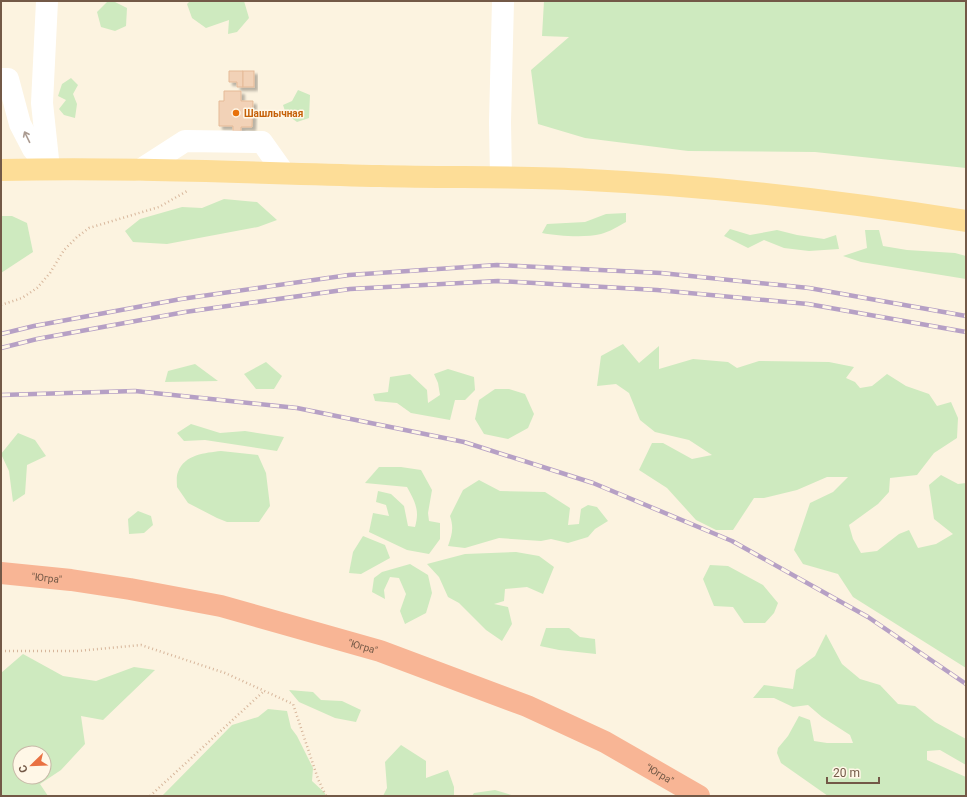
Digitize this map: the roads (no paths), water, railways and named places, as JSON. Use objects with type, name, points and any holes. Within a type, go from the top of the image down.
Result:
[{"type":"highway","name":"\"Югра\"","points":[[1,573],[79,582],[221,606],[380,650],[527,706],[605,742],[699,796]]},
{"type":"main road","points":[[1,170],[140,170],[588,180],[743,191],[871,207],[966,221]]},
{"type":"street","points":[[47,1],[42,103],[48,169]]},
{"type":"street","points":[[501,177],[500,122],[503,1]]},
{"type":"street","points":[[1,79],[8,79],[20,124],[33,149],[48,169]]},
{"type":"street","points":[[140,170],[185,141],[262,142],[284,173]]},
{"type":"railway","points":[[1,334],[34,326],[181,299],[349,275],[497,265],[661,273],[809,288],[966,316]]},
{"type":"railway","points":[[1,348],[37,339],[185,312],[350,289],[498,281],[657,290],[808,304],[966,332]]},
{"type":"railway","points":[[1,395],[135,391],[297,408],[464,442],[593,483],[732,541],[868,617],[966,684]]},
{"type":"place","name":"Шашлычная","points":[[236,113]]}]
